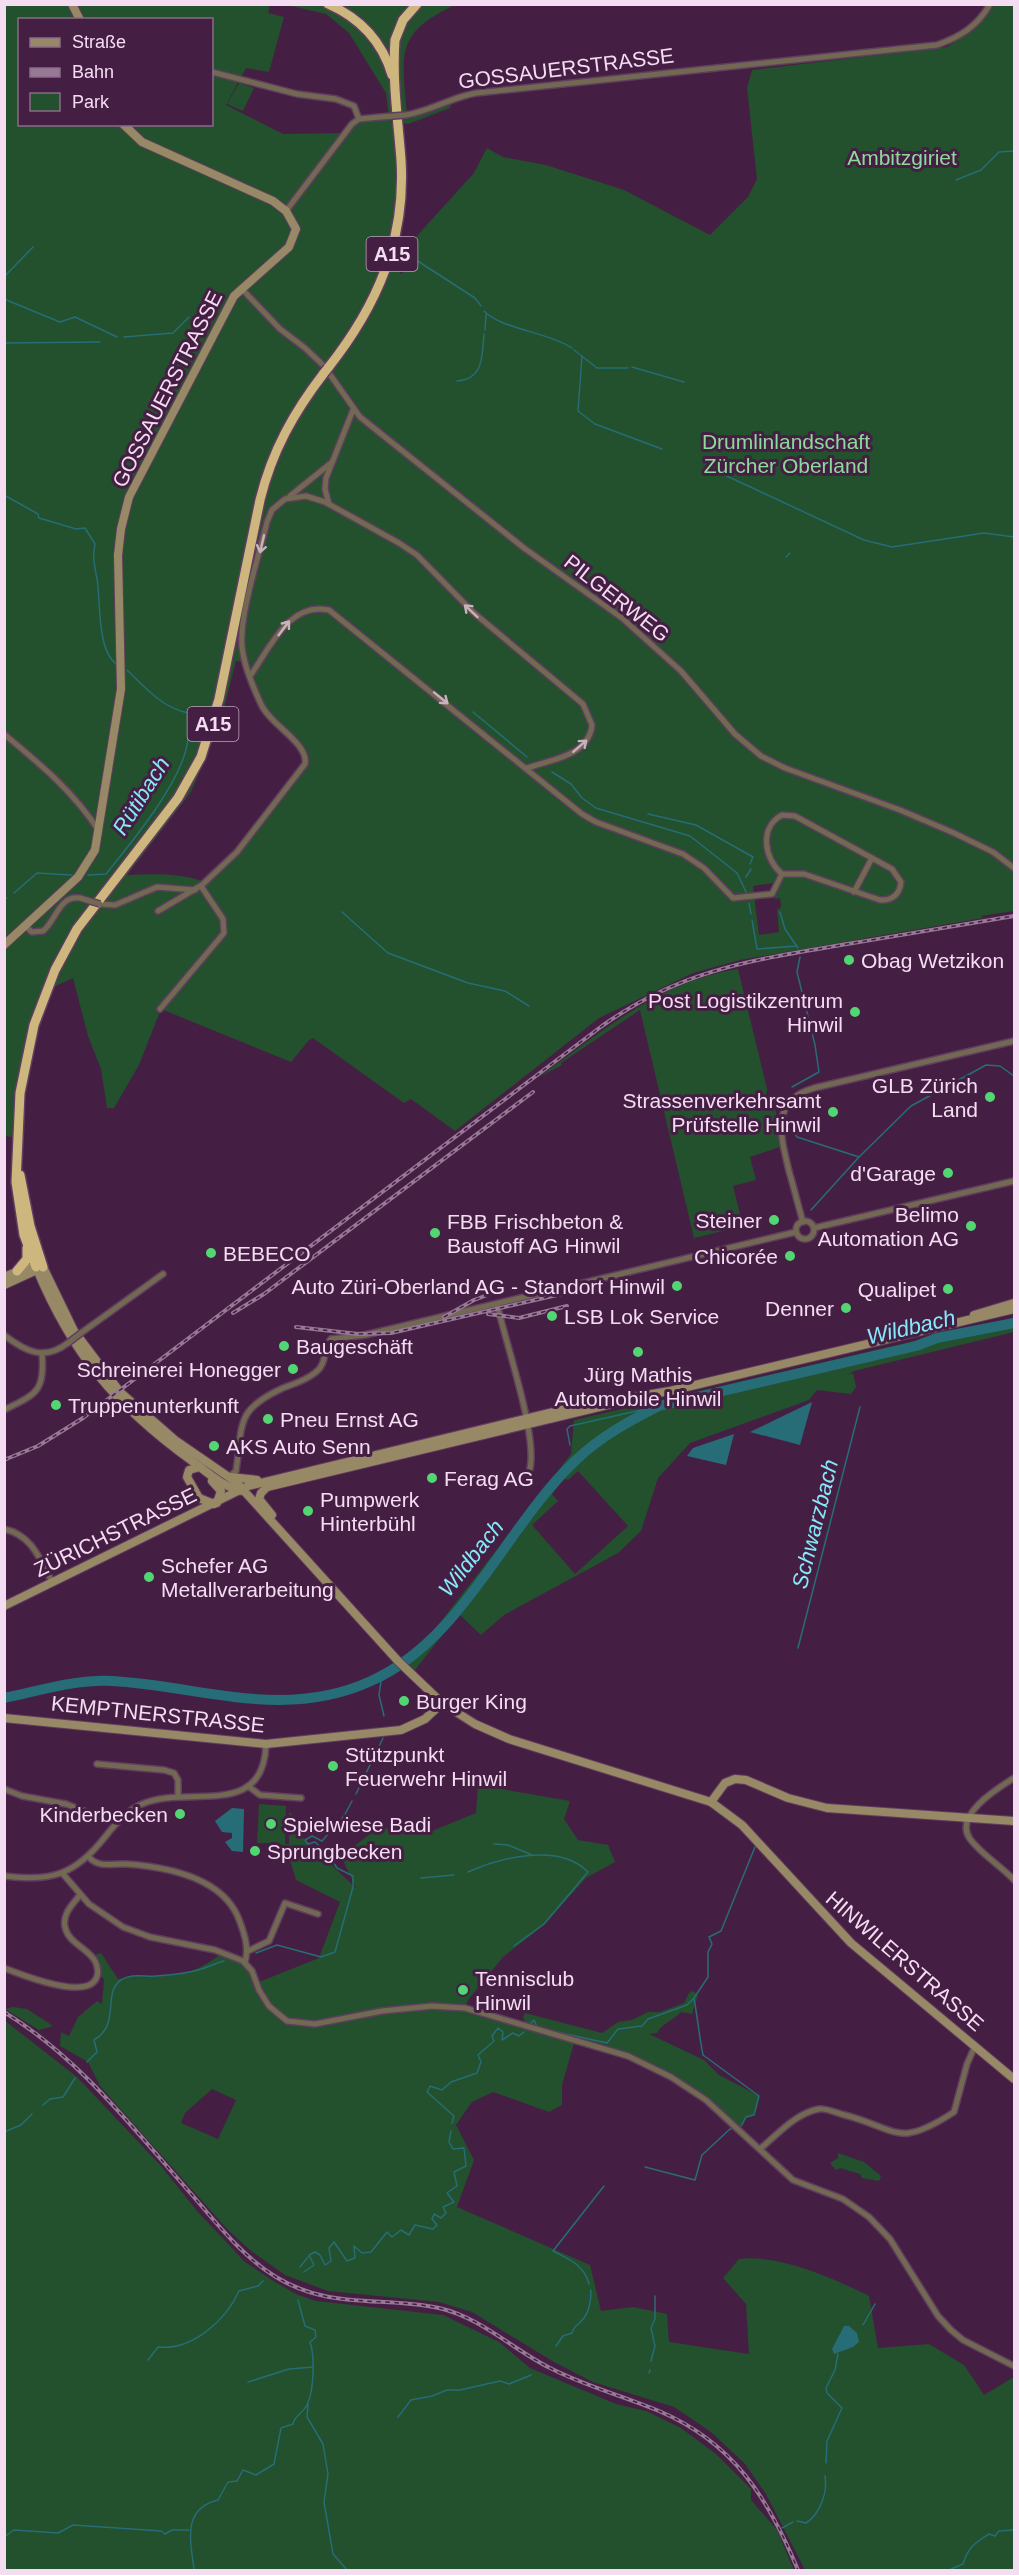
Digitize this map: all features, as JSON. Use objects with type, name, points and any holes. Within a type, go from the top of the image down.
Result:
[{"type":"highway","name":"A15","points":[[327,4],[352,16],[379,46],[387,62],[395,92]]},
{"type":"highway","name":"A15","points":[[38,1268],[27,1246],[17,1202],[23,1072],[31,1035],[45,991],[83,920],[171,807],[201,757],[215,715],[269,466],[292,418],[354,333],[374,300],[395,244],[402,189],[395,92],[395,45],[398,30],[406,14],[417,4]]},
{"type":"highway","name":"A15","points":[[17,1167],[38,1268]]},
{"type":"highway","points":[[17,1276],[27,1259],[27,1246]]},
{"type":"main road","points":[[72,4],[79,18]]},
{"type":"main road","points":[[125,126],[142,142],[273,201],[286,211]]},
{"type":"main road","name":"GOSSAUERSTRASSE","points":[[4,945],[78,877],[90,862],[99,831],[121,689],[118,555],[121,529],[129,497],[207,346],[241,288],[289,247],[296,229],[286,211]]},
{"type":"main road","points":[[4,1285],[17,1276],[38,1268]]},
{"type":"main road","points":[[38,1268],[45,1293],[67,1334],[102,1381],[146,1425],[200,1467],[230,1487],[242,1491]]},
{"type":"main road","points":[[38,1268],[74,1330],[120,1392],[175,1440],[229,1477],[281,1531]]},
{"type":"main road","points":[[4,1277],[17,1276],[33,1281],[45,1293]]},
{"type":"main road","name":"ZÜRICHSTRASSE","points":[[962,1321],[1014,1302]]},
{"type":"main road","name":"ZÜRICHSTRASSE","points":[[4,1606],[242,1491],[267,1487],[526,1422],[574,1407],[621,1400],[1014,1309]]},
{"type":"main road","name":"ZÜRICHSTRASSE","points":[[242,1491],[247,1486],[276,1478],[526,1422]]},
{"type":"main road","points":[[200,1467],[221,1488],[216,1504],[206,1503],[199,1498],[187,1478],[189,1470],[200,1467]]},
{"type":"main road","points":[[229,1477],[248,1480],[276,1478]]},
{"type":"main road","points":[[267,1487],[261,1493],[260,1499],[276,1519],[281,1531]]},
{"type":"main road","name":"HINWILERSTRASSE","points":[[281,1531],[406,1670],[442,1703],[476,1724],[509,1739],[711,1802],[742,1825],[851,1943],[1014,2079]]},
{"type":"main road","name":"KEMPTNERSTRASSE","points":[[4,1718],[266,1744],[401,1730],[425,1719],[442,1703]]},
{"type":"main road","points":[[711,1802],[725,1783],[735,1779],[746,1780],[788,1798],[827,1808],[1014,1821]]},
{"type":"street","name":"GOSSAUERSTRASSE","points":[[359,119],[423,112],[459,97],[476,93],[937,45],[968,30],[983,17],[990,4]]},
{"type":"street","points":[[213,72],[297,94],[336,99],[354,106],[359,119],[345,133],[286,211]]},
{"type":"street","name":"PILGERWEG","points":[[241,288],[279,329],[313,355],[338,383],[353,410],[524,548],[622,618],[681,672],[735,734],[761,756],[785,768],[900,810],[954,833],[993,852],[1014,868]]},
{"type":"street","points":[[329,504],[324,486],[353,410]]},
{"type":"street","points":[[158,911],[198,888],[244,845],[305,762],[301,747],[266,713],[250,676],[242,648],[243,625],[268,518],[279,503],[331,463]]},
{"type":"street","points":[[290,496],[306,495],[329,504],[408,548],[474,613],[585,706],[591,716],[592,729],[584,745],[570,754],[527,768]]},
{"type":"street","points":[[250,676],[295,615],[308,609],[329,610],[591,820],[671,848],[688,857],[733,898],[772,894],[782,874]]},
{"type":"street","points":[[4,734],[58,779],[84,807],[99,831]]},
{"type":"street","points":[[785,814],[795,816],[873,858],[895,871],[901,882],[895,897],[884,901],[800,874],[782,874],[769,860],[766,843],[772,823],[785,814]]},
{"type":"street","points":[[854,892],[873,858]]},
{"type":"street","points":[[25,926],[32,932],[43,931],[70,898],[80,898],[100,904],[117,904],[157,887],[198,888]]},
{"type":"street","points":[[160,1009],[221,938],[225,924],[198,888]]},
{"type":"street","points":[[803,1222],[780,1132],[783,1114],[792,1100],[810,1090],[1014,1041]]},
{"type":"street","points":[[814,1228],[1014,1181]]},
{"type":"street","points":[[803,1222],[811,1224],[814,1228],[813,1235],[807,1239],[800,1238],[796,1232],[797,1226],[803,1222]]},
{"type":"street","points":[[229,1477],[236,1471],[243,1423],[248,1410],[259,1400],[315,1373],[324,1362],[330,1340],[368,1334],[796,1232]]},
{"type":"street","points":[[4,1335],[28,1351],[42,1354],[54,1352],[163,1274]]},
{"type":"street","points":[[497,1304],[532,1453],[529,1472]]},
{"type":"street","points":[[4,1410],[32,1396],[39,1389],[43,1377],[42,1354]]},
{"type":"street","points":[[4,1529],[19,1534],[29,1542],[52,1582]]},
{"type":"street","points":[[4,1876],[29,1879],[63,1874],[88,1856],[116,1824],[133,1809],[155,1799],[216,1798],[233,1794],[248,1786],[262,1767],[266,1744]]},
{"type":"street","points":[[97,1764],[164,1770],[174,1773],[178,1780],[178,1797]]},
{"type":"street","points":[[1014,1778],[992,1791],[968,1817],[966,1824],[971,1840],[1014,1880]]},
{"type":"street","points":[[248,1786],[260,1796],[301,1798]]},
{"type":"street","points":[[5,1791],[66,1804],[102,1818]]},
{"type":"street","points":[[88,1856],[101,1865],[149,1867],[189,1876],[220,1892],[235,1910],[248,1951],[245,1962]]},
{"type":"street","points":[[63,1874],[80,1895],[104,1916],[132,1931],[215,1950],[245,1962],[271,2009],[281,2018],[293,2023],[319,2023],[370,2012],[418,2007],[456,2007],[628,2056],[689,2088],[761,2148],[793,2180],[843,2199],[869,2217],[890,2240],[932,2308],[951,2331],[963,2340],[1014,2366]]},
{"type":"street","points":[[4,1968],[39,1980],[75,1988],[85,1987],[93,1982],[98,1972],[96,1963],[70,1938],[64,1925],[67,1912],[80,1895]]},
{"type":"street","points":[[248,1951],[268,1941],[285,1903],[318,1914]]},
{"type":"street","points":[[761,2148],[800,2116],[821,2109],[903,2134],[935,2124],[954,2112],[975,2046]]},
{"type":"green space","points":[[4,5],[270,5],[268,13],[284,17],[269,72],[246,68],[226,105],[283,134],[345,133],[359,119],[389,118],[386,93],[349,33],[326,14],[287,5],[455,5],[435,15],[421,26],[412,36],[406,48],[404,61],[407,115],[452,100],[450,108],[408,124],[390,119],[400,152],[401,171],[388,266],[402,274],[415,238],[474,173],[487,148],[503,157],[546,165],[624,190],[710,235],[748,197],[757,179],[747,88],[752,70],[947,47],[976,27],[995,5],[1014,5],[1014,911],[740,960],[693,973],[599,1018],[455,1131],[411,1099],[404,1103],[313,1038],[291,1062],[161,1009],[139,1065],[114,1108],[107,1108],[101,1069],[88,1036],[73,978],[45,991],[31,1035],[18,1138],[5,1136]],"holes":[[[236,661],[246,663],[269,718],[305,755],[302,769],[230,859],[205,882],[157,874],[127,875],[191,792],[220,724]],[[773,883],[775,899],[780,898],[781,907],[777,910],[779,932],[759,935],[753,886]]]},
{"type":"green space","points":[[239,83],[254,88],[243,111],[227,104]]},
{"type":"green space","points":[[738,969],[767,1089],[766,1098],[774,1104],[783,1146],[750,1157],[756,1180],[733,1186],[743,1226],[694,1238],[640,1010],[561,1063],[562,1065],[539,1077],[609,1026],[657,997],[710,975]]},
{"type":"green space","points":[[1014,1318],[1014,1332],[854,1371],[847,1375],[853,1373],[856,1387],[851,1394],[817,1390],[809,1400],[690,1443],[658,1478],[641,1531],[618,1553],[504,1615],[481,1635],[459,1614],[411,1675],[398,1661],[425,1642],[571,1454],[574,1420]],"holes":[[[578,1471],[628,1526],[575,1574],[532,1525],[558,1501],[552,1494],[564,1478],[568,1480]]]},
{"type":"green space","points":[[478,1785],[570,1801],[564,1819],[578,1840],[608,1845],[615,1862],[586,1878],[544,1925],[503,1957],[468,2000],[465,2008],[574,2043],[562,2085],[562,2105],[549,2112],[493,2092],[472,2102],[456,2125],[474,2160],[457,2207],[590,2265],[601,2311],[633,2307],[667,2314],[669,2342],[749,2354],[746,2304],[723,2278],[739,2259],[755,2258],[806,2269],[869,2296],[878,2348],[929,2344],[964,2365],[984,2395],[1014,2377],[1014,2570],[805,2570],[766,2494],[745,2464],[711,2432],[674,2407],[593,2382],[554,2362],[472,2312],[439,2302],[328,2291],[285,2275],[251,2251],[227,2229],[100,2086],[88,2062],[60,2046],[61,2032],[69,2036],[78,2017],[97,2001],[102,2004],[104,1979],[98,1975],[91,1956],[101,1953],[118,1979],[182,1974],[215,1959],[226,1950],[249,1963],[259,1982],[319,1958],[340,1902],[296,1880],[289,1857],[268,1857],[269,1843],[257,1843],[259,1804],[286,1806],[285,1844],[289,1844],[289,1812],[305,1826],[300,1835],[356,1888],[341,1856],[378,1828],[432,1831],[476,1813]],"holes":[[[212,2089],[236,2100],[218,2139],[181,2123],[185,2113]]]},
{"type":"green space","points":[[693,1991],[698,1995],[692,2014],[681,2012],[662,2026],[657,2033],[649,2034],[704,2060],[719,2075],[759,2096],[754,2115],[746,2117],[744,2124],[738,2127],[706,2100],[644,2064],[528,2026],[523,2018],[525,2013],[602,2033],[618,2022],[632,2020],[648,2012],[660,2012],[684,2003],[689,1993]]},
{"type":"green space","points":[[13,2007],[27,2009],[53,2026],[39,2030],[5,2009]]},
{"type":"green space","points":[[4,2020],[77,2077],[161,2166],[197,2211],[245,2262],[296,2294],[316,2301],[443,2315],[499,2342],[530,2368],[616,2404],[646,2411],[681,2428],[716,2454],[751,2489],[751,2500],[777,2530],[794,2570],[5,2570]]},
{"type":"green space","points":[[838,2153],[864,2162],[881,2176],[879,2181],[862,2178],[860,2174],[840,2168],[836,2170],[830,2163],[838,2158]]},
{"type":"shaded area","points":[[812,1402],[800,1445],[750,1432]]},
{"type":"shaded area","points":[[734,1434],[726,1465],[687,1456],[693,1448]]},
{"type":"shaded area","points":[[232,1808],[244,1809],[243,1852],[232,1851],[225,1842],[232,1838],[232,1833],[222,1832],[215,1821]]},
{"type":"shaded area","points":[[844,2326],[849,2326],[857,2333],[859,2342],[853,2347],[834,2354],[832,2349]]},
{"type":"waterway","points":[[956,180],[981,170],[999,152],[1014,151]]},
{"type":"waterway","points":[[4,277],[33,247]]},
{"type":"waterway","points":[[413,258],[475,298],[481,306]]},
{"type":"waterway","points":[[4,299],[60,322],[75,317],[117,337]]},
{"type":"waterway","points":[[484,311],[502,322],[551,338],[572,348]]},
{"type":"waterway","points":[[485,330],[486,314]]},
{"type":"waterway","points":[[124,337],[173,333],[189,317]]},
{"type":"waterway","points":[[457,381],[466,379],[477,371],[482,358],[484,334]]},
{"type":"waterway","points":[[4,343],[100,342]]},
{"type":"waterway","points":[[574,350],[597,368],[628,368]]},
{"type":"waterway","points":[[582,356],[578,411],[595,424],[662,449]]},
{"type":"waterway","points":[[632,367],[684,382]]},
{"type":"waterway","points":[[716,471],[864,540],[892,547],[984,533],[1014,537]]},
{"type":"waterway","name":"Rütibach","points":[[4,495],[38,514],[39,518],[76,529],[85,528],[95,544],[94,562],[103,638],[106,649],[118,665]]},
{"type":"waterway","points":[[786,557],[790,553]]},
{"type":"waterway","name":"Rütibach","points":[[88,875],[106,874],[141,830],[175,777],[187,745],[188,713],[162,702],[127,670]]},
{"type":"waterway","points":[[473,712],[527,757]]},
{"type":"waterway","points":[[552,772],[571,784],[582,798],[596,808],[690,836],[737,873],[747,894]]},
{"type":"waterway","points":[[648,814],[696,825],[753,857],[750,864]]},
{"type":"waterway","points":[[746,877],[751,869]]},
{"type":"waterway","name":"Rütibach","points":[[14,893],[37,873],[72,875]]},
{"type":"waterway","points":[[749,903],[751,914]]},
{"type":"waterway","points":[[342,912],[388,953],[468,983],[505,991],[529,1006]]},
{"type":"waterway","points":[[780,912],[785,929],[798,948]]},
{"type":"waterway","points":[[752,920],[757,949],[797,946]]},
{"type":"waterway","points":[[792,1087],[819,1072],[815,1045],[797,972],[800,957]]},
{"type":"waterway","points":[[811,1210],[859,1157],[911,1106],[986,1065],[1000,1066],[1014,1076]]},
{"type":"waterway","points":[[790,1125],[797,1137],[859,1157]]},
{"type":"waterway","name":"Wildbach","points":[[4,1698],[71,1684],[98,1681],[145,1684],[242,1698],[274,1700],[306,1699],[339,1693],[371,1681],[403,1662],[432,1639],[458,1611],[527,1517],[576,1460],[605,1437],[637,1418],[659,1406],[916,1346],[937,1338],[1014,1323]]},
{"type":"waterway","points":[[570,1445],[567,1429],[570,1426],[659,1406]]},
{"type":"waterway","name":"Schwarzbach","points":[[798,1648],[860,1407]]},
{"type":"waterway","points":[[382,1674],[379,1695],[384,1716]]},
{"type":"waterway","points":[[356,1794],[383,1738]]},
{"type":"waterway","points":[[256,1953],[277,1945],[321,1957],[335,1952],[353,1887],[353,1876],[337,1868],[328,1854],[315,1842],[308,1844],[305,1840],[312,1836],[322,1841],[344,1816],[352,1801]]},
{"type":"waterway","points":[[494,1844],[508,1845],[532,1855]]},
{"type":"waterway","name":"Schwarzbach","points":[[548,2030],[607,2043],[618,2029],[642,2026],[648,2019],[687,2005],[708,1977],[708,1952],[712,1944],[709,1937],[721,1931],[755,1847]]},
{"type":"waterway","points":[[468,1872],[512,1858],[546,1855],[562,1857],[588,1872],[544,1924],[514,1946]]},
{"type":"waterway","points":[[421,1878],[454,1875]]},
{"type":"waterway","points":[[87,2062],[97,2052],[94,2040],[107,2026],[115,1985],[121,1980],[134,1976],[178,1974],[224,1961]]},
{"type":"waterway","points":[[694,1999],[703,2055],[759,2096],[754,2115],[746,2117],[741,2126]]},
{"type":"waterway","name":"Schwarzbach","points":[[530,2024],[534,2020],[537,2027]]},
{"type":"waterway","name":"Schwarzbach","points":[[452,2123],[454,2116],[427,2092],[430,2086],[442,2090],[451,2082],[477,2073],[481,2062],[478,2055],[494,2041],[492,2036],[498,2028],[503,2032],[502,2040],[513,2033],[519,2036],[524,2032]]},
{"type":"waterway","points":[[43,2105],[50,2099],[63,2097],[75,2078]]},
{"type":"waterway","points":[[4,2132],[21,2125],[32,2114]]},
{"type":"waterway","points":[[645,2167],[695,2180],[702,2155],[730,2129],[735,2129]]},
{"type":"waterway","name":"Schwarzbach","points":[[304,2272],[314,2265],[309,2255],[315,2252],[320,2255],[325,2265],[331,2261],[329,2248],[334,2242],[347,2261],[355,2258],[354,2246],[362,2253],[371,2252],[387,2232],[392,2237],[401,2230],[409,2235],[415,2225],[433,2229],[437,2225],[432,2219],[434,2214],[441,2218],[446,2213],[443,2207],[454,2202],[447,2193],[457,2186],[454,2172],[466,2166],[464,2148],[453,2149],[449,2142],[451,2131]]},
{"type":"waterway","points":[[589,2284],[580,2267],[553,2251],[604,2186]]},
{"type":"waterway","points":[[300,2267],[308,2257]]},
{"type":"waterway","points":[[148,2360],[158,2347],[171,2347],[195,2339],[217,2323],[239,2291],[258,2286],[263,2281]]},
{"type":"waterway","points":[[556,2346],[563,2336],[572,2333],[586,2315],[590,2305],[591,2290]]},
{"type":"waterway","points":[[651,2361],[655,2346],[651,2328],[655,2319],[655,2296]]},
{"type":"waterway","name":"Schwarzbach","points":[[194,2570],[191,2528],[198,2511],[206,2504],[218,2500],[228,2482],[237,2481],[243,2470],[256,2475],[274,2464],[281,2428],[293,2424],[307,2405],[313,2374],[310,2342],[316,2337],[315,2330],[305,2326],[298,2300]]},
{"type":"waterway","points":[[863,2325],[875,2304]]},
{"type":"waterway","points":[[826,2463],[827,2441],[842,2408],[827,2393],[826,2388],[835,2370],[838,2354]]},
{"type":"waterway","points":[[248,2382],[289,2369],[313,2367]]},
{"type":"waterway","points":[[398,2417],[411,2400],[447,2390],[460,2390],[500,2381],[509,2384],[531,2375]]},
{"type":"waterway","points":[[308,2404],[307,2417],[323,2444],[328,2474],[324,2502],[333,2554],[347,2570]]},
{"type":"waterway","points":[[797,2521],[806,2523],[819,2508],[825,2489],[825,2476]]},
{"type":"waterway","points":[[782,2528],[793,2522]]},
{"type":"waterway","points":[[4,2537],[14,2530],[58,2533],[73,2525],[161,2531],[165,2534],[172,2530],[189,2530]]},
{"type":"waterway","points":[[949,2570],[963,2564],[967,2553],[973,2546],[989,2534],[995,2536],[999,2531],[1014,2530]]},
{"type":"railway","points":[[4,1460],[38,1446],[83,1418],[602,1026],[661,991],[690,979],[749,962],[1014,916]]},
{"type":"railway","points":[[233,1313],[264,1294],[533,1092]]},
{"type":"railway","points":[[444,1317],[474,1300],[503,1289]]},
{"type":"railway","points":[[296,1327],[358,1334],[391,1333],[579,1290]]},
{"type":"railway","points":[[488,1314],[519,1318],[567,1306]]},
{"type":"railway","points":[[4,2012],[58,2051],[82,2073],[128,2121],[231,2240],[264,2269],[296,2287],[316,2294],[336,2298],[418,2305],[455,2313],[483,2326],[536,2360],[563,2374],[659,2411],[685,2424],[728,2456],[761,2496],[798,2570]]},
{"type":"place","name":"Obag Wetzikon","points":[[849,960]]},
{"type":"place","name":"Post Logistikzentrum Hinwil","points":[[855,1012]]},
{"type":"place","name":"GLB Zürich Land","points":[[990,1097]]},
{"type":"place","name":"Strassenverkehrsamt Prüfstelle Hinwil","points":[[833,1112]]},
{"type":"place","name":"d'Garage","points":[[948,1173]]},
{"type":"place","name":"Steiner","points":[[774,1220]]},
{"type":"place","name":"Belimo Automation AG","points":[[971,1226]]},
{"type":"place","name":"FBB Frischbeton & Baustoff AG Hinwil","points":[[435,1233]]},
{"type":"place","name":"BEBECO","points":[[211,1253]]},
{"type":"place","name":"Chicorée","points":[[790,1256]]},
{"type":"place","name":"Auto Züri-Oberland AG - Standort Hinwil","points":[[677,1286]]},
{"type":"place","name":"Qualipet","points":[[948,1289]]},
{"type":"place","name":"Denner","points":[[846,1308]]},
{"type":"place","name":"LSB Lok Service","points":[[552,1316]]},
{"type":"place","name":"Baugeschäft","points":[[284,1346]]},
{"type":"place","name":"Jürg Mathis Automobile Hinwil","points":[[638,1352]]},
{"type":"place","name":"Schreinerei Honegger","points":[[293,1369]]},
{"type":"place","name":"Truppenunterkunft","points":[[56,1405]]},
{"type":"place","name":"Pneu Ernst AG","points":[[268,1419]]},
{"type":"place","name":"AKS Auto Senn","points":[[214,1446]]},
{"type":"place","name":"Ferag AG","points":[[432,1478]]},
{"type":"place","name":"Pumpwerk Hinterbühl","points":[[308,1511]]},
{"type":"place","name":"Schefer AG Metallverarbeitung","points":[[149,1577]]},
{"type":"place","name":"Burger King","points":[[404,1701]]},
{"type":"place","name":"Stützpunkt Feuerwehr Hinwil","points":[[333,1766]]},
{"type":"place","name":"Kinderbecken","points":[[180,1814]]},
{"type":"place","name":"Spielwiese Badi","points":[[271,1824]]},
{"type":"place","name":"Sprungbecken","points":[[255,1851]]},
{"type":"place","name":"Tennisclub Hinwil","points":[[463,1990]]},
{"type":"park label","name":"Ambitzgiriet","points":[[902,157]]},
{"type":"park label","name":"Drumlinlandschaft Zürcher Oberland","points":[[786,453]]}]
